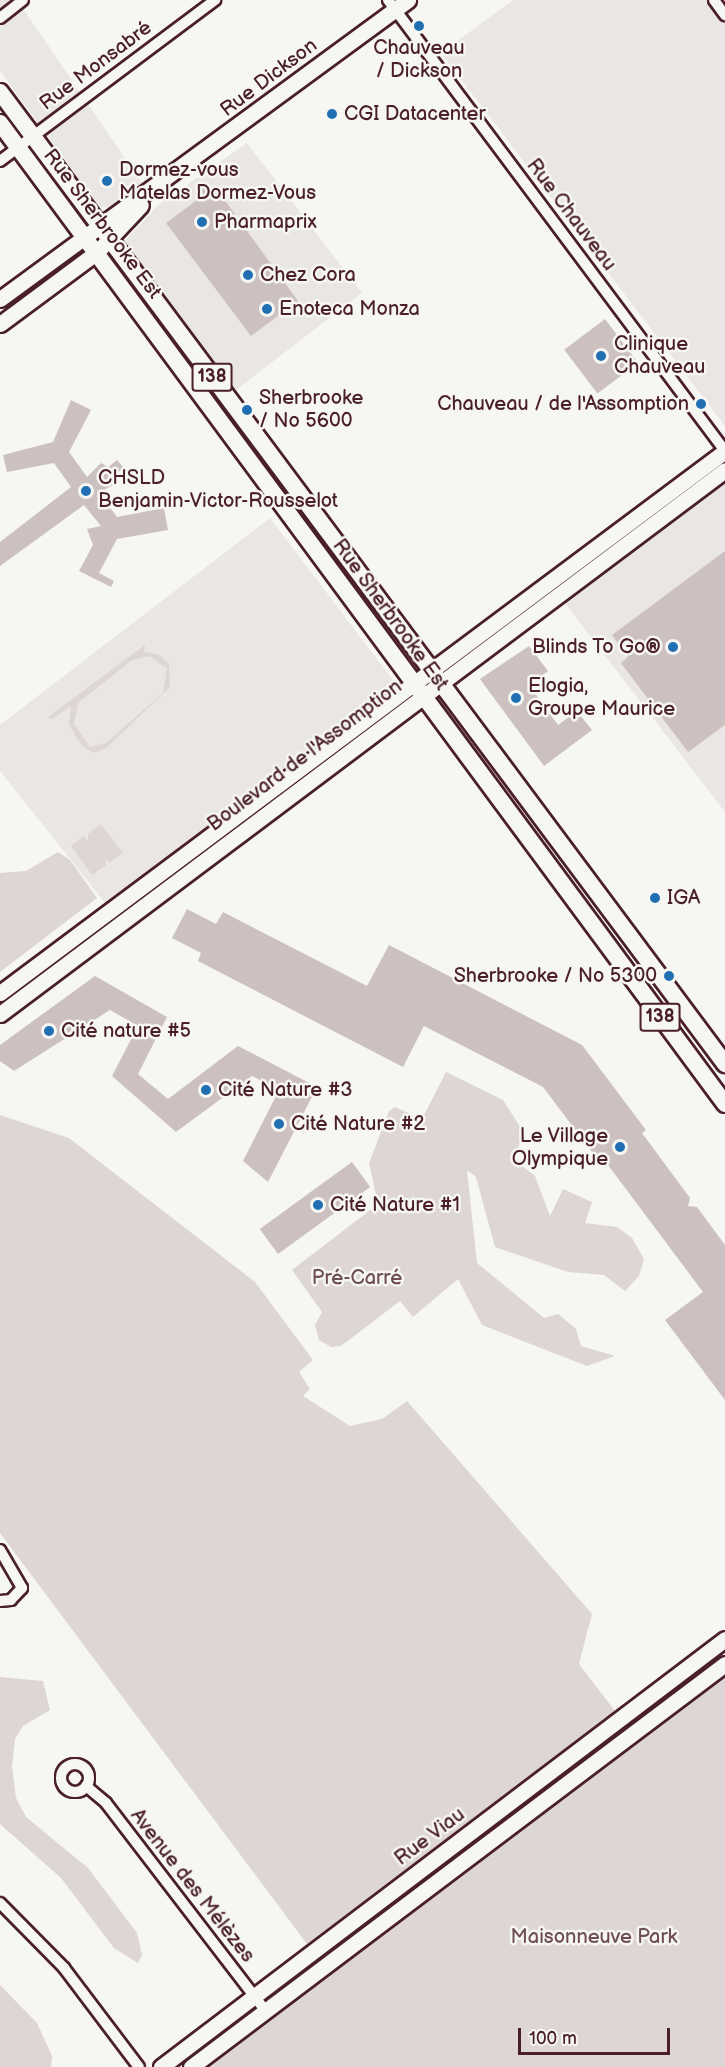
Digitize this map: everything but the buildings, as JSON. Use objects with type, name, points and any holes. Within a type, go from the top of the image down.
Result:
[{"type":"main road","name":"Rue Dickson","points":[[0,299],[100,225],[155,189],[392,5],[408,0]]},
{"type":"main road","name":"Rue Sherbrooke Est","points":[[0,92],[432,676],[725,1064]]},
{"type":"main road","name":"Rue Sherbrooke Est","points":[[0,123],[725,1104]]},
{"type":"main road","name":"Rue Dickson","points":[[0,324],[97,252],[155,189]]},
{"type":"main road","name":"Boulevard de l'Assomption","points":[[0,993],[483,638],[725,452]]},
{"type":"main road","name":"Boulevard de l'Assomption","points":[[483,638],[725,470]]},
{"type":"main road","name":"Boulevard de l'Assomption","points":[[0,1014],[417,687]]},
{"type":"main road","name":"Rue Viau","points":[[161,2067],[725,1639]]},
{"type":"main road","name":"Rue Viau","points":[[191,2067],[725,1664]]},
{"type":"street","points":[[0,18],[23,0]]},
{"type":"street","name":"Rue Monsabré","points":[[0,161],[214,0]]},
{"type":"street","points":[[714,0],[725,15]]},
{"type":"street","name":"Rue Chauveau","points":[[392,5],[725,452]]},
{"type":"street","points":[[0,1550],[22,1588],[11,1600],[0,1601]]},
{"type":"street","name":"Avenue des Mélèzes","points":[[86,1786],[106,1803],[265,2010]]},
{"type":"street","points":[[0,1903],[64,1968],[139,2067]]},
{"type":"shaded area","points":[[0,0],[17,0],[142,183],[108,208],[99,206],[0,71]]},
{"type":"shaded area","points":[[513,0],[725,0],[725,426],[441,53]]},
{"type":"shaded area","points":[[247,143],[362,293],[232,393],[124,242],[157,206]]},
{"type":"shaded area","points":[[725,480],[725,812],[561,598]]},
{"type":"shaded area","points":[[270,518],[395,683],[106,904],[0,771],[0,725]]},
{"type":"green space","points":[[145,645],[144,652],[159,655],[169,664],[170,687],[106,748],[94,753],[82,746],[69,724],[71,706],[51,720],[48,717]],"holes":[[[150,656],[167,669],[163,693],[106,743],[90,747],[74,724],[78,703],[132,660]]]},
{"type":"green space","points":[[101,824],[123,853],[109,863],[105,857],[106,865],[92,875],[71,846],[84,836],[88,841],[88,834]]},
{"type":"green space","points":[[58,852],[70,860],[97,898],[0,972],[0,873],[26,871]]},
{"type":"green space","name":"Pré-Carré","points":[[446,1072],[503,1100],[524,1133],[513,1159],[535,1176],[550,1216],[563,1189],[592,1202],[585,1223],[617,1227],[632,1238],[644,1259],[639,1276],[625,1291],[604,1275],[568,1272],[495,1247],[476,1177],[467,1170],[477,1263],[544,1318],[558,1314],[576,1329],[581,1346],[615,1356],[587,1366],[482,1325],[458,1279],[413,1317],[400,1301],[341,1346],[331,1347],[319,1340],[315,1325],[322,1312],[292,1270],[378,1204],[369,1163],[389,1111],[395,1107],[422,1119]]},
{"type":"green space","points":[[0,1115],[69,1138],[255,1282],[313,1360],[299,1372],[310,1389],[303,1396],[350,1426],[382,1419],[407,1401],[592,1614],[579,1664],[615,1711],[307,1944],[0,1533]]},
{"type":"green space","name":"Maisonneuve Park","points":[[725,1676],[725,2067],[207,2067]]},
{"type":"green space","points":[[0,1677],[43,1681],[50,1710],[23,1726],[15,1739],[12,1767],[16,1798],[26,1817],[88,1868],[137,1933],[142,1955],[138,1963],[114,1948],[61,1878],[0,1824]]},
{"type":"green space","points":[[0,1985],[37,2023],[52,2056],[51,2067],[0,2067]]},
{"type":"place","name":"Chauveau / Dickson","points":[[419,26]]},
{"type":"place","name":"CGI Datacenter","points":[[332,114]]},
{"type":"place","name":"Dormez-vous Matelas Dormez-Vous","points":[[107,181]]},
{"type":"place","name":"Pharmaprix","points":[[202,222]]},
{"type":"place","name":"Chez Cora","points":[[248,275]]},
{"type":"place","name":"Enoteca Monza","points":[[267,309]]},
{"type":"place","name":"Clinique Chauveau","points":[[601,356]]},
{"type":"place","name":"Chauveau / de l'Assomption","points":[[701,404]]},
{"type":"place","name":"Sherbrooke / No 5600","points":[[247,410]]},
{"type":"place","name":"CHSLD Benjamin-Victor-Rousselot","points":[[86,491]]},
{"type":"place","name":"Blinds To Go®","points":[[673,647]]},
{"type":"place","name":"Elogia, Groupe Maurice","points":[[516,698]]},
{"type":"place","name":"IGA","points":[[655,898]]},
{"type":"place","name":"Sherbrooke / No 5300","points":[[669,976]]},
{"type":"place","name":"Cité nature #5","points":[[49,1031]]},
{"type":"place","name":"Cité Nature #3","points":[[206,1090]]},
{"type":"place","name":"Cité Nature #2","points":[[279,1124]]},
{"type":"place","name":"Le Village Olympique","points":[[620,1147]]},
{"type":"place","name":"Cité Nature #1","points":[[318,1205]]}]
